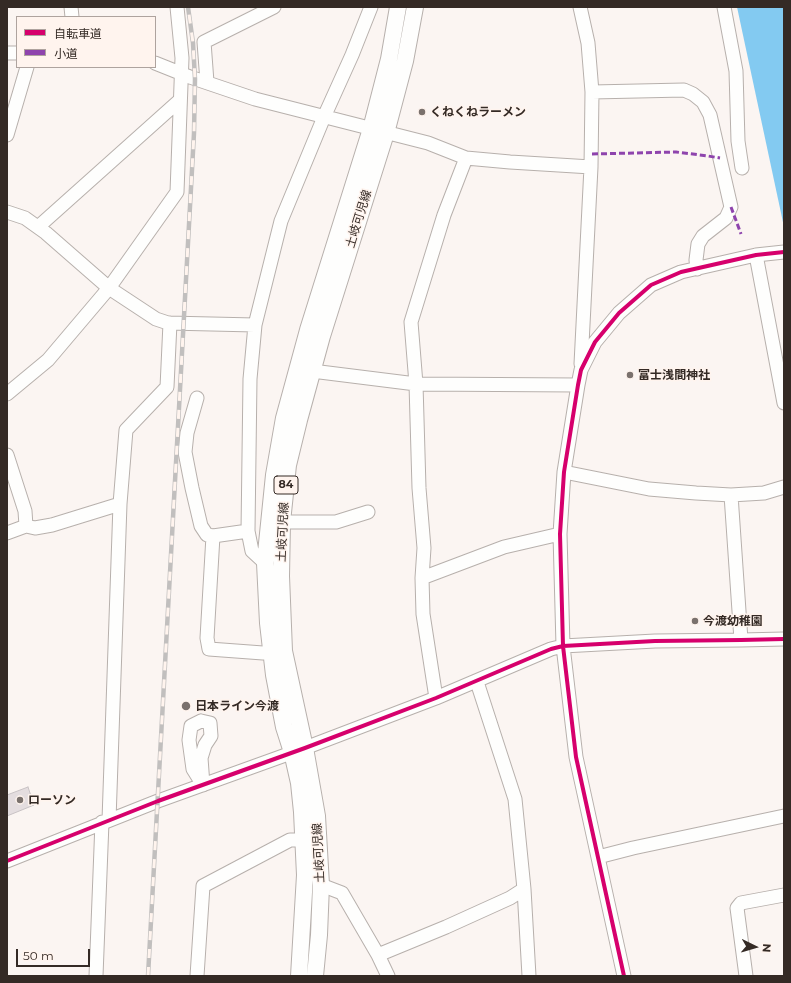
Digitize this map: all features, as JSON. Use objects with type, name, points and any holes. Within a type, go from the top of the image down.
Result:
[{"type":"main road","name":"土岐可児線","points":[[299,976],[305,875],[298,782],[299,750],[284,727],[274,675],[268,623],[265,563],[274,475],[284,418],[308,330],[371,129],[389,59],[398,7]]},
{"type":"main road","name":"土岐可児線","points":[[315,976],[319,935],[321,884],[317,816],[299,750],[284,651],[281,576],[282,522],[288,465],[312,371],[386,134],[405,61],[415,7]]},
{"type":"street","points":[[7,394],[48,360],[109,288],[177,192],[182,58],[177,7]]},
{"type":"street","points":[[207,82],[204,42],[274,7]]},
{"type":"street","points":[[265,563],[252,551],[248,531],[250,379],[255,325],[281,221],[371,7]]},
{"type":"street","points":[[580,7],[588,43],[592,92],[591,167],[581,370],[564,472],[560,534],[563,646],[576,757],[624,976]]},
{"type":"street","points":[[724,7],[736,71],[738,141],[742,168]]},
{"type":"street","points":[[156,63],[190,77],[255,99],[386,134],[428,143],[466,158],[591,167]]},
{"type":"street","points":[[7,135],[28,68]]},
{"type":"street","points":[[592,92],[684,90],[694,94],[703,102],[710,115],[731,207],[726,218],[703,236],[698,244],[696,260],[697,268]]},
{"type":"street","points":[[38,227],[180,100]]},
{"type":"street","points":[[436,698],[423,614],[422,578],[424,548],[419,488],[416,384],[411,322],[444,215],[466,158]]},
{"type":"street","points":[[7,212],[25,218],[38,227],[109,288],[156,320],[170,323],[255,325]]},
{"type":"street","points":[[581,370],[595,342],[619,313],[651,285],[681,272],[697,268],[784,252]]},
{"type":"street","points":[[756,256],[784,403]]},
{"type":"street","points":[[96,976],[106,821],[120,504],[126,430],[167,387],[170,323]]},
{"type":"street","points":[[312,371],[416,384],[578,385]]},
{"type":"street","points":[[197,398],[187,433],[185,452],[201,526],[206,535],[212,536],[248,531]]},
{"type":"street","points":[[7,455],[25,511],[26,526]]},
{"type":"street","points":[[564,472],[649,489],[732,494],[764,492],[784,487]]},
{"type":"street","points":[[732,494],[741,640]]},
{"type":"street","points":[[7,533],[26,526],[35,528],[52,525],[120,504]]},
{"type":"street","points":[[282,522],[336,522],[368,512]]},
{"type":"street","points":[[422,578],[504,547],[560,534]]},
{"type":"street","points":[[212,536],[207,638],[210,649],[263,653],[271,651]]},
{"type":"street","points":[[7,861],[106,821],[436,698],[563,646],[655,641],[784,639]]},
{"type":"street","points":[[477,682],[515,799],[524,889],[529,976]]},
{"type":"street","points":[[200,721],[210,723],[211,736],[205,745],[201,758],[203,785],[193,769],[189,740],[191,726],[200,721]]},
{"type":"street","points":[[189,740],[198,745],[205,745]]},
{"type":"street","points":[[598,857],[633,848],[784,816]]},
{"type":"street","points":[[197,976],[203,886],[290,840],[303,840]]},
{"type":"street","points":[[321,884],[342,892],[378,955],[388,976]]},
{"type":"street","points":[[378,955],[510,898],[524,889]]},
{"type":"street","points":[[746,976],[737,908],[741,902],[784,896]]},
{"type":"water","points":[[737,7],[784,7],[784,227]]},
{"type":"building","name":"ローソン","points":[[28,787],[34,805],[7,816],[7,795]]},
{"type":"railway","points":[[148,976],[194,133],[195,79],[193,43],[188,7]]},
{"type":"marked path","points":[[592,154],[676,152],[720,158]]},
{"type":"marked path","points":[[731,207],[741,234]]},
{"type":"cycle path","points":[[624,976],[576,757],[563,646],[560,534],[564,472],[581,370],[595,342],[619,313],[651,285],[681,272],[756,255],[784,252]]},
{"type":"cycle path","points":[[7,861],[158,801],[305,748],[436,698],[551,649],[563,646],[655,641],[784,639]]},
{"type":"place","name":"くねくねラーメン","points":[[422,112]]},
{"type":"place","name":"富士浅間神社","points":[[630,375]]},
{"type":"place","name":"今渡幼稚園","points":[[695,621]]},
{"type":"place","name":"日本ライン今渡","points":[[186,706]]},
{"type":"place","name":"ローソン","points":[[20,800]]}]
